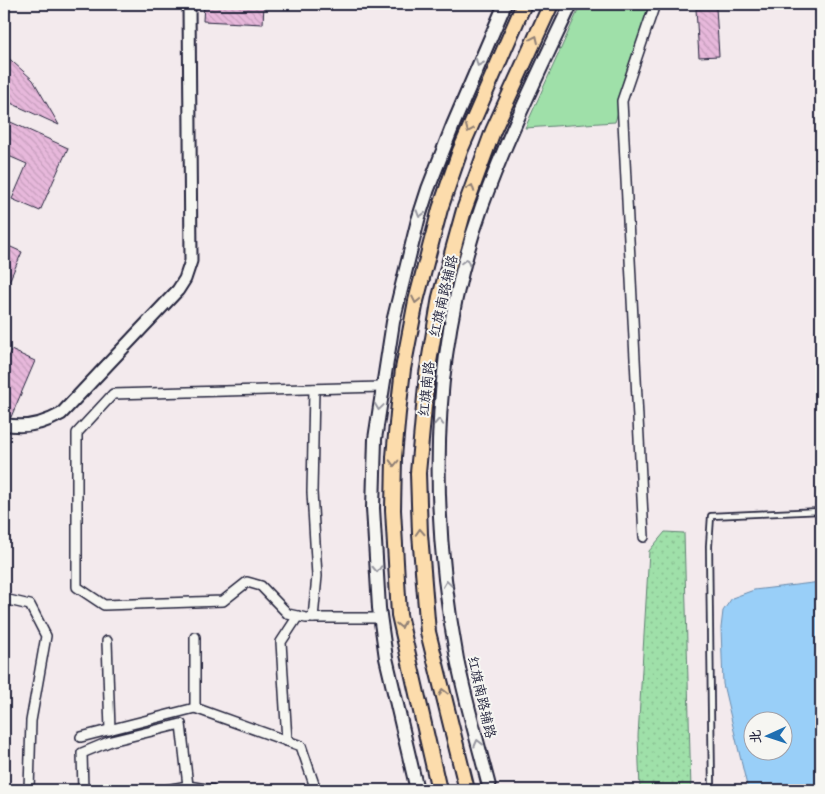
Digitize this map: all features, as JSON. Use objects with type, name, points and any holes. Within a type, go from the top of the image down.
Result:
[{"type":"highway","name":"红旗南路","points":[[439,790],[399,615],[393,510],[394,457],[403,369],[424,267],[451,174],[473,118],[524,4]]},
{"type":"highway","name":"红旗南路","points":[[467,790],[428,632],[420,534],[418,473],[427,374],[432,337],[453,246],[466,202],[493,131],[551,4]]},
{"type":"main road","points":[[499,18],[500,4]]},
{"type":"main road","points":[[417,790],[386,658],[380,618],[373,508],[375,439],[393,322],[421,212],[446,141],[505,4]]},
{"type":"main road","name":"红旗南路辅路","points":[[490,790],[458,660],[446,580],[439,490],[438,438],[440,401],[451,323],[481,208],[518,119],[571,4]]},
{"type":"street","points":[[4,424],[16,426],[36,425],[61,414],[178,290],[185,279],[191,261],[189,4]]},
{"type":"street","points":[[644,537],[622,101],[655,4]]},
{"type":"street","points":[[380,618],[313,618],[288,614],[261,586],[247,582],[223,601],[104,606],[77,587],[77,433],[113,394],[382,386]]},
{"type":"street","points":[[313,618],[317,576],[312,492],[314,388]]},
{"type":"street","points":[[4,599],[30,605],[46,636],[31,721],[29,790]]},
{"type":"street","points":[[287,741],[281,642],[298,616]]},
{"type":"street","points":[[195,637],[195,708]]},
{"type":"street","points":[[107,641],[110,730]]},
{"type":"street","points":[[81,737],[195,708],[301,746],[316,790]]},
{"type":"street","points":[[83,790],[82,753],[111,741],[180,724],[188,786]]},
{"type":"street","points":[[166,790],[188,786],[212,790]]},
{"type":"lane","points":[[712,790],[709,546],[711,516],[821,511]]},
{"type":"green space","points":[[581,4],[651,4],[615,122],[525,128]]},
{"type":"green space","points":[[665,532],[684,533],[691,790],[640,790],[638,736],[649,551]]},
{"type":"water","points":[[821,582],[821,790],[748,790],[723,684],[721,628],[723,611],[732,598],[754,590]]},
{"type":"building","points":[[204,4],[264,4],[263,24],[203,21]]},
{"type":"building","points":[[716,8],[719,56],[699,57],[696,9]]},
{"type":"building","points":[[4,54],[33,80],[59,125],[4,100]]},
{"type":"building","points":[[4,119],[68,148],[40,211],[12,199],[27,164],[4,154]]},
{"type":"building","points":[[4,244],[22,252],[4,293]]},
{"type":"building","points":[[11,350],[35,361],[11,417],[4,414],[4,366]]}]
